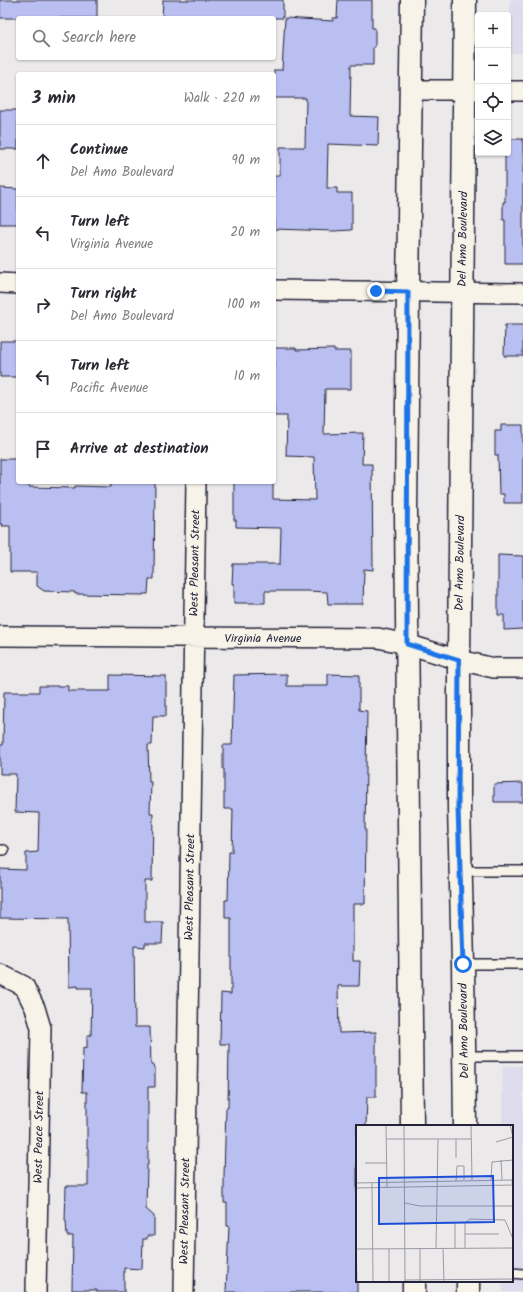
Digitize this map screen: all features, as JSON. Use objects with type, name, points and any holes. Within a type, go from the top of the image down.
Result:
[{"type":"main road","points":[[412,0],[408,292],[407,644],[412,1125]]},
{"type":"main road","name":"Del Amo Boulevard","points":[[465,0],[471,90],[462,292],[458,807],[463,964],[465,1125]]},
{"type":"street","points":[[411,90],[471,90]]},
{"type":"street","points":[[511,91],[523,91]]},
{"type":"street","points":[[0,283],[16,284]]},
{"type":"street","points":[[276,290],[523,293]]},
{"type":"street","name":"West Pleasant Street","points":[[184,1292],[196,484]]},
{"type":"street","name":"Virginia Avenue","points":[[0,636],[378,638],[407,644],[459,660],[494,668],[523,668]]},
{"type":"street","name":"West Peace Street","points":[[0,974],[24,986],[35,1008],[41,1028],[36,1292]]},
{"type":"lane","points":[[460,871],[523,871]]},
{"type":"lane","points":[[463,964],[523,964]]},
{"type":"lane","points":[[464,1056],[523,1056]]},
{"type":"shaded area","points":[[510,0],[523,0],[523,53],[511,53]]},
{"type":"shaded area","points":[[503,1066],[523,1066],[523,1292],[503,1292],[502,1282],[513,1282],[513,1125],[502,1125]]},
{"type":"building","points":[[0,0],[97,0],[97,16],[16,16],[16,18],[0,18]]},
{"type":"building","points":[[163,0],[283,0],[283,18],[276,18],[276,16],[162,16]]},
{"type":"building","points":[[338,0],[372,0],[372,28],[375,28],[373,65],[351,65],[350,116],[379,117],[378,146],[328,144],[327,188],[337,188],[337,193],[352,193],[352,230],[334,231],[276,229],[276,176],[280,176],[280,147],[305,147],[306,98],[276,98],[276,72],[274,72],[274,70],[282,70],[285,18],[333,21],[333,18],[337,18]]},
{"type":"building","points":[[0,110],[16,110],[16,149],[0,149]]},
{"type":"building","points":[[511,139],[523,139],[523,264],[505,264],[505,220],[503,220],[503,202],[505,202],[505,156],[511,156]]},
{"type":"building","points":[[0,188],[16,189],[16,224],[0,224]]},
{"type":"building","points":[[505,325],[523,325],[523,356],[504,356]]},
{"type":"building","points":[[0,341],[16,341],[16,377],[0,377]]},
{"type":"building","points":[[276,348],[296,348],[296,350],[334,349],[334,351],[351,351],[351,389],[325,389],[324,434],[363,433],[362,464],[372,464],[373,570],[364,569],[363,604],[328,604],[327,592],[307,591],[265,591],[265,603],[234,603],[234,584],[232,584],[233,564],[280,564],[281,528],[236,527],[236,520],[234,520],[234,484],[273,484],[273,499],[315,500],[314,457],[286,456],[287,416],[276,416]]},
{"type":"building","points":[[501,425],[523,425],[523,503],[504,503],[504,494],[499,494],[498,455],[495,455],[495,431],[501,431]]},
{"type":"building","points":[[0,459],[16,459],[16,484],[29,484],[29,487],[75,488],[75,486],[111,487],[111,484],[155,484],[154,579],[149,579],[148,594],[75,594],[75,592],[44,591],[37,586],[37,572],[10,572],[10,526],[2,526],[3,524],[0,524]]},
{"type":"building","points":[[498,555],[523,556],[523,629],[504,630],[504,615],[498,615]]},
{"type":"building","points":[[287,674],[287,686],[328,686],[328,674],[359,675],[359,710],[367,711],[365,904],[353,904],[353,961],[360,961],[359,986],[338,986],[339,1033],[376,1032],[376,1097],[367,1097],[366,1125],[356,1125],[357,1292],[226,1292],[229,1226],[227,1226],[227,1203],[224,1203],[224,1175],[226,1108],[228,1108],[229,1044],[220,1044],[221,993],[231,994],[231,918],[225,918],[225,900],[228,900],[229,852],[232,852],[233,809],[224,809],[223,745],[232,745],[234,675]]},
{"type":"building","points":[[110,675],[166,676],[166,716],[153,716],[152,745],[148,745],[149,782],[151,782],[150,813],[153,813],[152,881],[145,881],[145,922],[163,922],[162,943],[145,943],[145,947],[134,946],[135,1027],[150,1027],[151,1065],[154,1065],[153,1067],[155,1067],[155,1087],[148,1087],[148,1165],[146,1209],[154,1216],[154,1236],[147,1236],[147,1239],[143,1239],[142,1269],[124,1268],[124,1292],[72,1290],[73,1236],[67,1236],[65,1221],[66,1186],[88,1186],[87,1092],[82,1092],[83,1047],[87,1048],[87,1035],[91,1035],[92,988],[78,988],[78,986],[69,987],[68,919],[0,918],[0,869],[26,870],[26,853],[38,852],[39,813],[15,812],[16,774],[0,774],[0,745],[3,745],[4,692],[39,692],[39,686],[68,686],[68,691],[110,691]]},
{"type":"building","points":[[523,783],[523,802],[494,802],[494,784]]},
{"type":"route","points":[[376,291],[408,292],[406,513],[407,644],[459,660],[458,807],[463,964]]}]
